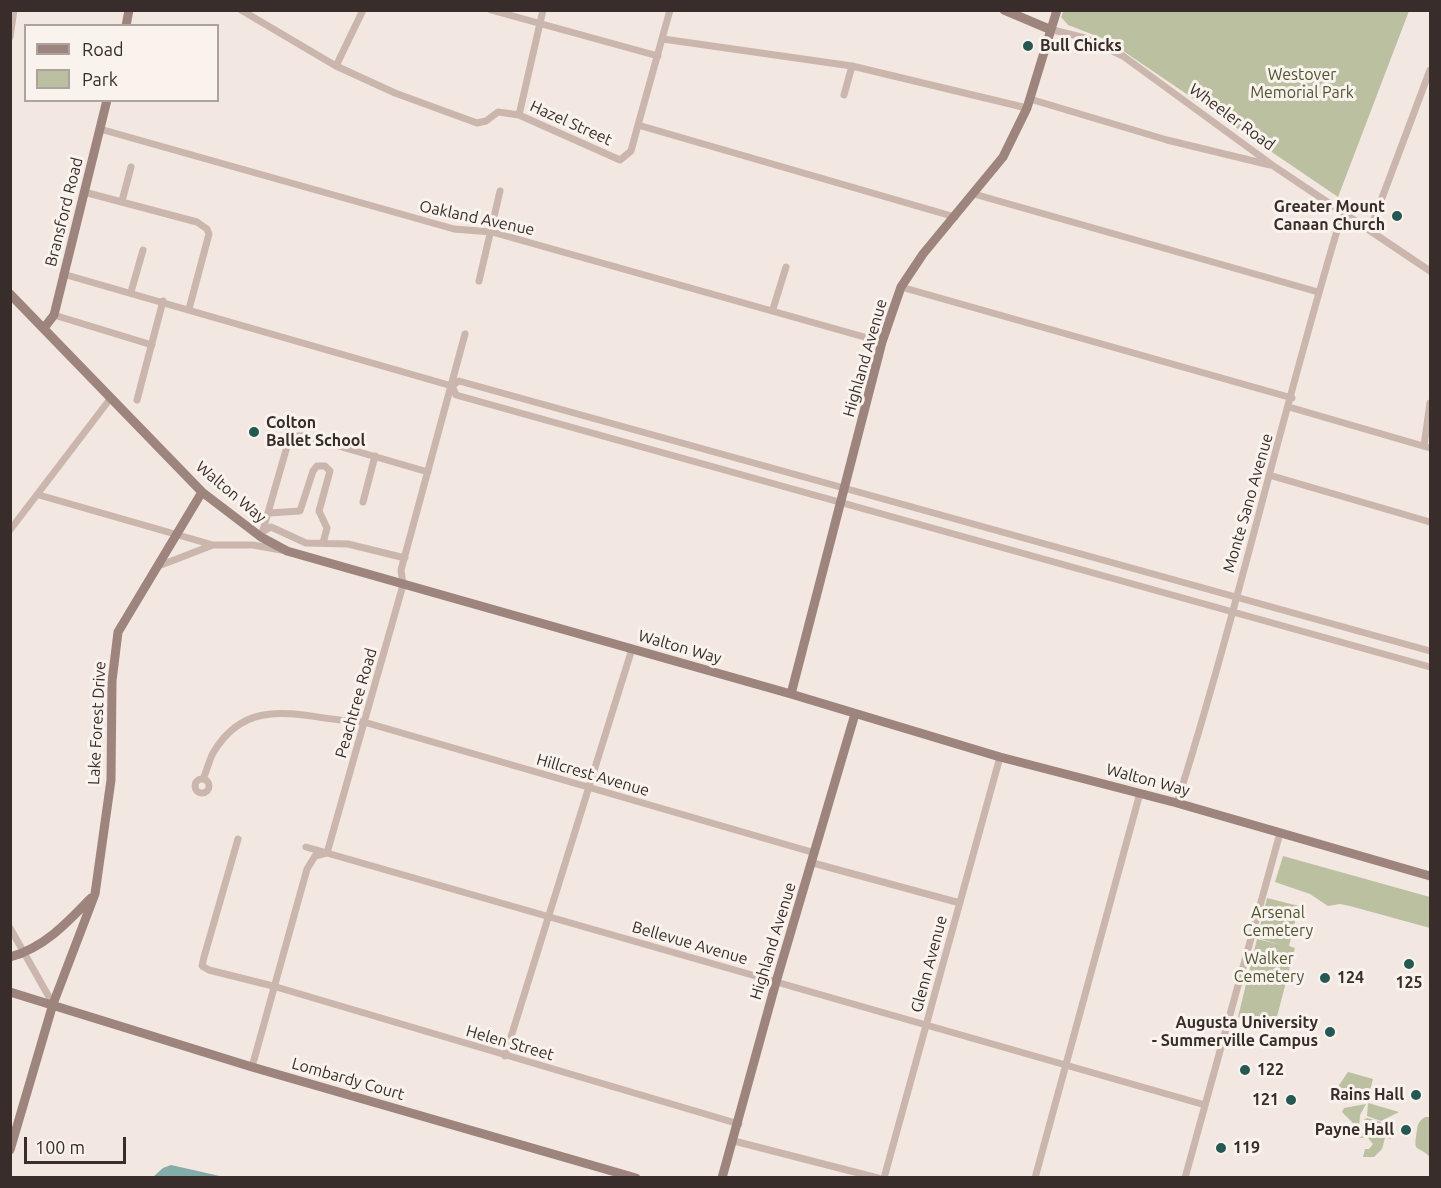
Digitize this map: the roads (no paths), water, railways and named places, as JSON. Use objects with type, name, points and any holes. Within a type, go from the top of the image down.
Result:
[{"type":"main road","name":"Wheeler Road","points":[[1004,10],[1049,29]]},
{"type":"main road","name":"Highland Avenue","points":[[791,694],[843,502],[882,342],[901,287],[923,254],[974,195],[1003,157],[1029,103],[1049,29],[1057,10]]},
{"type":"main road","name":"Bransford Road","points":[[44,328],[54,315],[107,102]]},
{"type":"main road","name":"Walton Way","points":[[10,294],[202,492],[287,551],[791,694],[1000,757],[1178,803],[1431,876]]},
{"type":"main road","name":"Lake Forest Drive","points":[[11,1143],[53,1004],[95,894],[111,780],[112,681],[118,632],[202,492]]},
{"type":"main road","name":"Highland Avenue","points":[[722,1178],[739,1124],[776,982],[855,714]]},
{"type":"main road","points":[[10,957],[24,953],[60,930],[95,894]]},
{"type":"main road","points":[[10,992],[53,1004]]},
{"type":"main road","name":"Lombardy Court","points":[[53,1004],[252,1067],[636,1178]]},
{"type":"street","points":[[10,37],[14,10]]},
{"type":"street","name":"Hazel Street","points":[[241,10],[336,66],[395,93],[477,123],[486,121],[498,112],[519,115],[620,160],[631,151],[638,125],[955,217]]},
{"type":"street","points":[[336,66],[363,10]]},
{"type":"street","points":[[491,10],[539,26],[658,56]]},
{"type":"street","points":[[519,115],[543,10]]},
{"type":"street","points":[[638,125],[670,10]]},
{"type":"street","name":"Wheeler Road","points":[[1049,29],[1085,38],[1123,56],[1275,167],[1431,270]]},
{"type":"street","points":[[663,39],[852,66],[1029,103],[1275,167]]},
{"type":"street","points":[[844,95],[852,66]]},
{"type":"street","points":[[1370,230],[1431,70]]},
{"type":"street","name":"Oakland Avenue","points":[[100,129],[454,230],[492,232],[773,309],[882,342]]},
{"type":"street","points":[[122,201],[131,167]]},
{"type":"street","points":[[479,282],[500,191]]},
{"type":"street","points":[[84,192],[197,222],[207,229],[208,234],[189,309]]},
{"type":"street","points":[[974,195],[1318,292]]},
{"type":"street","name":"Monte Sano Avenue","points":[[1178,803],[1208,705],[1231,612],[1292,398],[1318,292],[1343,211]]},
{"type":"street","points":[[131,292],[143,250]]},
{"type":"street","points":[[773,309],[786,267]]},
{"type":"street","points":[[63,274],[452,386],[456,395],[1431,667]]},
{"type":"street","points":[[901,287],[1292,398]]},
{"type":"street","points":[[137,400],[163,301]]},
{"type":"street","points":[[54,315],[152,345]]},
{"type":"street","name":"Peachtree Road","points":[[327,853],[403,585],[401,570],[465,333]]},
{"type":"street","points":[[452,386],[459,381],[1431,651]]},
{"type":"street","points":[[10,530],[39,495],[110,399]]},
{"type":"street","points":[[1289,407],[1427,447],[1431,403]]},
{"type":"street","points":[[540,418],[544,405]]},
{"type":"street","points":[[263,534],[288,443],[295,436],[428,472]]},
{"type":"street","points":[[692,460],[696,447]]},
{"type":"street","points":[[363,502],[375,456]]},
{"type":"street","points":[[269,513],[300,511],[313,471],[317,466],[325,466],[330,471],[319,511],[327,528],[323,543]]},
{"type":"street","points":[[1269,475],[1431,522]]},
{"type":"street","points":[[39,495],[176,535],[217,544],[253,545],[287,551]]},
{"type":"street","points":[[981,541],[984,526]]},
{"type":"street","points":[[263,534],[271,527],[306,543],[348,543],[405,558]]},
{"type":"street","points":[[160,565],[217,544]]},
{"type":"street","points":[[1051,561],[1055,546]]},
{"type":"street","points":[[1135,585],[1140,569]]},
{"type":"street","points":[[1396,658],[1401,642]]},
{"type":"street","points":[[505,1056],[632,649]]},
{"type":"street","name":"Hillcrest Avenue","points":[[203,779],[212,755],[222,739],[234,727],[260,714],[274,712],[335,721],[364,722],[589,787],[960,903]]},
{"type":"street","name":"Glenn Avenue","points":[[884,1178],[1000,757]]},
{"type":"street","points":[[1035,1178],[1140,793]]},
{"type":"street","points":[[1185,1178],[1280,833]]},
{"type":"street","name":"Helen Street","points":[[238,839],[202,966],[208,970],[273,986],[739,1124]]},
{"type":"street","name":"Bellevue Avenue","points":[[306,847],[1205,1105]]},
{"type":"street","points":[[252,1067],[307,869],[315,856],[327,853]]},
{"type":"street","points":[[10,928],[53,1004]]},
{"type":"street","points":[[734,1141],[878,1178]]},
{"type":"water","points":[[171,1165],[224,1177],[153,1177],[163,1168]]},
{"type":"place","name":"Bull Chicks","points":[[1028,46]]},
{"type":"place","name":"Greater Mount Canaan Church","points":[[1397,216]]},
{"type":"place","name":"Colton Ballet School","points":[[254,432]]},
{"type":"place","name":"125","points":[[1409,964]]},
{"type":"place","name":"124","points":[[1325,978]]},
{"type":"place","name":"Augusta University - Summerville Campus","points":[[1330,1032]]},
{"type":"place","name":"122","points":[[1245,1070]]},
{"type":"place","name":"Rains Hall","points":[[1416,1095]]},
{"type":"place","name":"121","points":[[1291,1100]]},
{"type":"place","name":"Payne Hall","points":[[1406,1130]]},
{"type":"place","name":"119","points":[[1221,1148]]},
{"type":"park label","name":"Westover Memorial Park","points":[[1302,84]]},
{"type":"park label","name":"Arsenal Cemetery","points":[[1278,922]]},
{"type":"park label","name":"Walker Cemetery","points":[[1269,968]]}]
